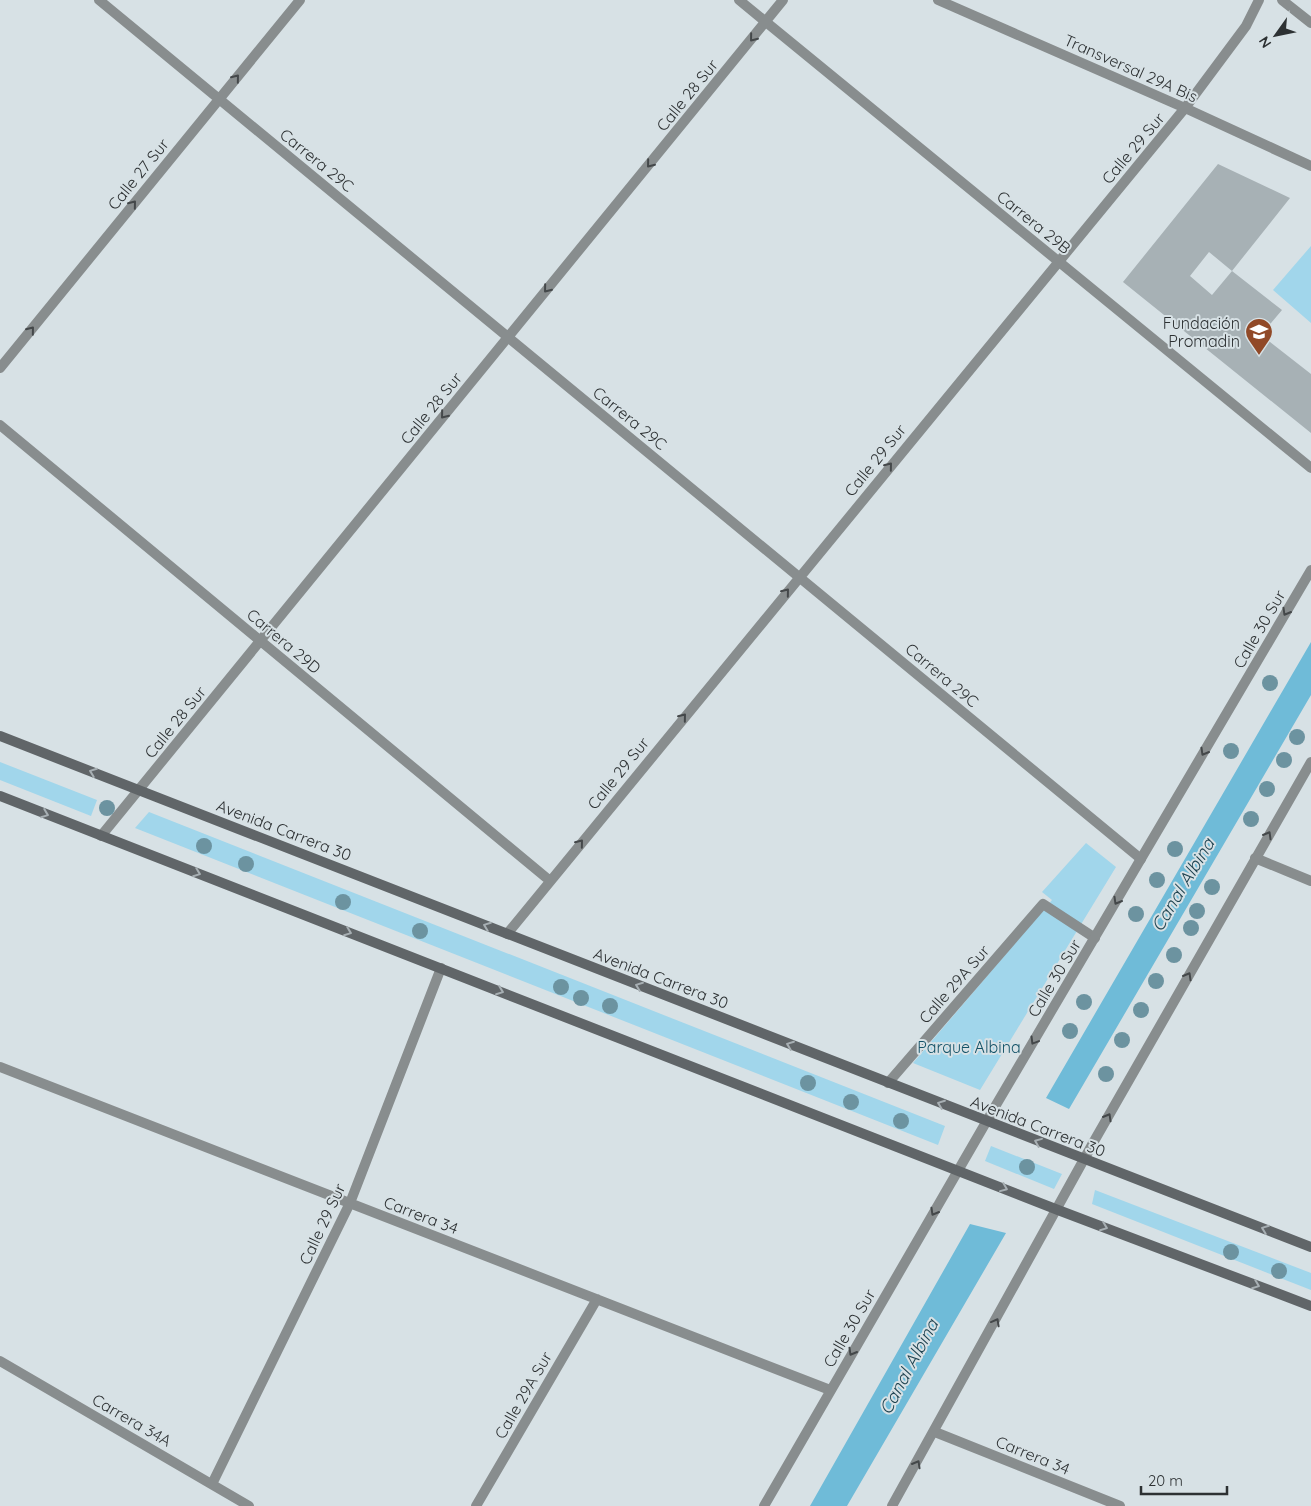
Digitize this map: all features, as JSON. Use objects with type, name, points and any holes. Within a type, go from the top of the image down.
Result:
[{"type":"main road","name":"Avenida Carrera 30","points":[[0,736],[1311,1247]]},
{"type":"main road","points":[[0,796],[1058,1210],[1311,1306]]},
{"type":"street","name":"Carrera 29C","points":[[99,0],[1141,859]]},
{"type":"street","name":"Calle 27 Sur","points":[[0,368],[300,0]]},
{"type":"street","name":"Carrera 29B","points":[[739,0],[1311,468]]},
{"type":"street","name":"Calle 28 Sur","points":[[101,836],[783,0]]},
{"type":"street","name":"Transversal 29A Bis","points":[[938,0],[1185,108],[1311,166]]},
{"type":"street","name":"Calle 29 Sur","points":[[506,934],[1185,108],[1246,26],[1259,0]]},
{"type":"street","points":[[1282,0],[1311,23]]},
{"type":"street","name":"Carrera 29D","points":[[0,425],[549,880]]},
{"type":"street","name":"Calle 30 Sur","points":[[764,1506],[830,1390],[1311,570]]},
{"type":"street","points":[[892,1506],[935,1432],[1084,1160],[1311,762]]},
{"type":"street","points":[[1255,858],[1311,881]]},
{"type":"street","name":"Calle 29A Sur","points":[[888,1083],[1043,904],[1095,938]]},
{"type":"street","name":"Calle 29 Sur","points":[[212,1484],[350,1203],[440,968]]},
{"type":"street","name":"Carrera 34","points":[[0,1068],[830,1390]]},
{"type":"street","name":"Calle 29A Sur","points":[[476,1506],[596,1299]]},
{"type":"street","name":"Carrera 34A","points":[[0,1361],[249,1506]]},
{"type":"street","name":"Carrera 34","points":[[935,1432],[1120,1506]]},
{"type":"green space","points":[[1311,246],[1311,323],[1273,290]]},
{"type":"green space","points":[[0,762],[97,800],[91,816],[0,780]]},
{"type":"green space","points":[[149,812],[945,1126],[938,1145],[135,828]]},
{"type":"green space","name":"Parque Albina","points":[[1086,843],[1116,867],[980,1090],[913,1063],[1052,900],[1042,892]]},
{"type":"green space","points":[[991,1146],[1062,1174],[1054,1189],[985,1161]]},
{"type":"green space","points":[[1095,1190],[1311,1273],[1311,1290],[1092,1204]]},
{"type":"water","name":"Canal Albina","points":[[1311,642],[1311,695],[1069,1109],[1046,1098]]},
{"type":"water","name":"Canal Albina","points":[[970,1224],[1006,1233],[847,1506],[810,1506]]},
{"type":"building","points":[[1218,164],[1290,198],[1232,271],[1282,310],[1261,335],[1311,374],[1311,433],[1123,282]],"holes":[[[1209,252],[1232,271],[1212,295],[1190,276]]]},
{"type":"place","name":"Fundación Promadin","points":[[1259,356]]}]
